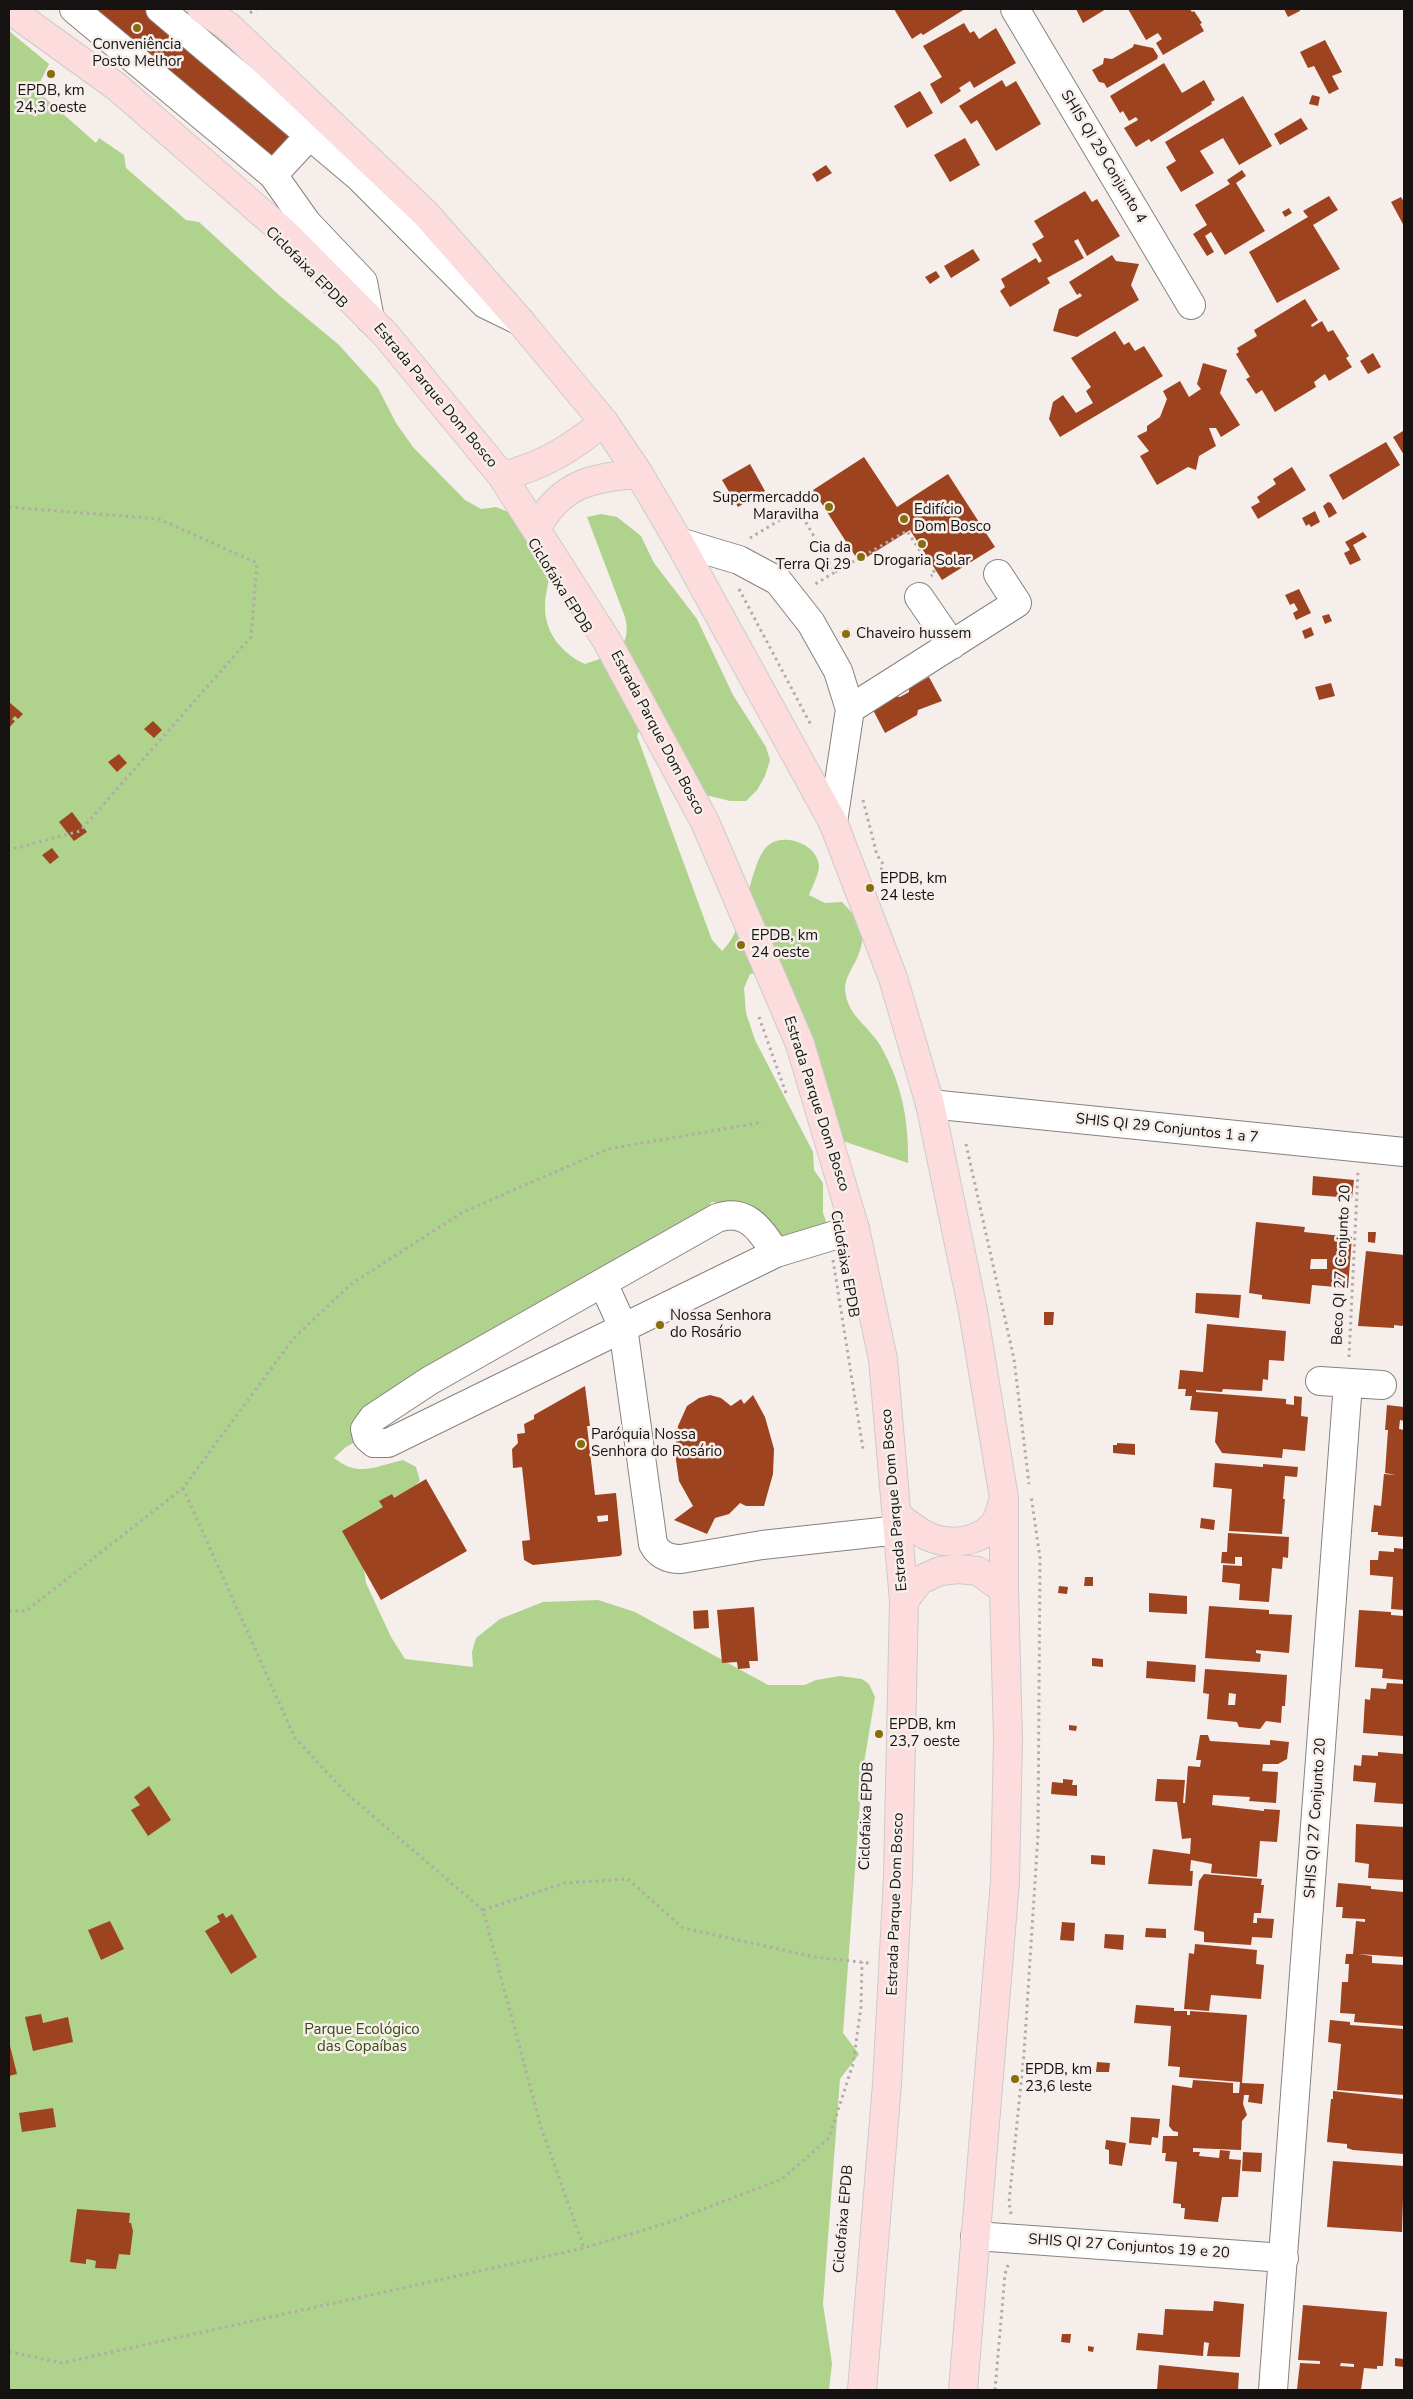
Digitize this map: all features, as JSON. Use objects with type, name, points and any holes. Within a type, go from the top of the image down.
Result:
[{"type":"main road","name":"Estrada Parque Dom Bosco","points":[[9,9],[117,87],[286,234],[386,334],[502,476],[538,528],[608,641],[705,822],[800,1044],[855,1229],[883,1359],[899,1523],[904,1601],[898,1877],[887,2084],[862,2390]]},
{"type":"main road","points":[[202,9],[228,26],[426,214],[520,321],[604,422],[639,474],[678,542],[833,822],[893,978],[930,1104],[973,1312],[1004,1498],[1004,1590],[1008,1740],[1005,1881],[963,2390]]},
{"type":"main road","points":[[502,476],[528,470],[569,449],[604,422]]},
{"type":"main road","points":[[538,528],[547,509],[579,484],[609,476],[639,474]]},
{"type":"main road","points":[[899,1523],[926,1536],[942,1541],[969,1540],[989,1530],[996,1521],[1004,1498]]},
{"type":"main road","points":[[904,1601],[911,1589],[920,1580],[940,1571],[959,1569],[978,1571],[1004,1590]]},
{"type":"street","points":[[74,9],[273,175],[307,222],[364,282],[370,319]]},
{"type":"street","points":[[160,9],[359,177],[485,304],[520,321]]},
{"type":"street","name":"SHIS QI 29 Conjunto 4","points":[[1015,9],[1190,305]]},
{"type":"street","points":[[273,175],[310,135]]},
{"type":"street","points":[[678,542],[739,560],[778,582],[811,623],[838,671],[850,709],[833,822]]},
{"type":"street","points":[[850,709],[1018,603],[998,574]]},
{"type":"street","points":[[919,597],[952,645]]},
{"type":"street","name":"SHIS QI 29 Conjuntos 1 a 7","points":[[930,1104],[1359,1149],[1404,1152]]},
{"type":"street","points":[[776,1253],[753,1222],[734,1215],[725,1215],[429,1381],[373,1418],[367,1426],[365,1433],[374,1443],[388,1443],[776,1253],[855,1229]]},
{"type":"street","points":[[603,1284],[623,1327],[653,1544],[663,1555],[672,1559],[681,1559],[899,1523]]},
{"type":"street","points":[[1320,1381],[1382,1385]]},
{"type":"street","name":"SHIS QI 27 Conjunto 20","points":[[1273,2390],[1348,1383]]},
{"type":"street","name":"SHIS QI 27 Conjuntos 19 e 20","points":[[975,2236],[1284,2256]]},
{"type":"path","points":[[248,14],[255,20]]},
{"type":"path","points":[[9,507],[159,519],[257,563],[251,637],[80,830],[9,850]]},
{"type":"path","points":[[748,540],[798,509],[835,572]]},
{"type":"path","points":[[792,599],[854,562]]},
{"type":"path","points":[[734,581],[815,735]]},
{"type":"path","points":[[862,797],[877,855],[883,864],[879,880]]},
{"type":"path","points":[[757,1012],[790,1105]]},
{"type":"path","points":[[9,1611],[26,1611],[183,1488],[293,1338],[350,1284],[463,1212],[608,1149],[763,1122]]},
{"type":"path","name":"Beco QI 27 Conjunto 20","points":[[1348,1383],[1359,1149]]},
{"type":"path","name":"Ciclofaixa EPDB","points":[[829,1237],[864,1454]]},
{"type":"path","points":[[183,1488],[295,1738],[346,1793],[483,1910],[541,2127],[584,2248]]},
{"type":"path","points":[[483,1910],[566,1883],[628,1879],[683,1928],[815,1956],[893,1966]]},
{"type":"path","points":[[9,2352],[62,2363],[584,2248],[667,2223],[782,2179],[829,2138],[853,2064],[861,2008],[862,1962]]},
{"type":"green space","name":"Parque Ecológico das Copaíbas","points":[[9,31],[49,64],[36,90],[96,143],[99,138],[124,155],[126,168],[186,220],[199,222],[280,296],[338,344],[378,388],[396,423],[413,447],[465,500],[481,509],[496,507],[528,520],[548,569],[549,578],[545,615],[551,633],[562,648],[585,664],[612,654],[618,649],[626,637],[627,628],[625,617],[587,517],[601,514],[617,517],[641,536],[654,563],[697,619],[733,695],[766,747],[770,760],[765,776],[757,790],[746,801],[730,801],[702,794],[659,708],[644,718],[637,736],[712,940],[722,951],[731,941],[738,927],[752,878],[763,851],[770,844],[784,840],[800,843],[807,847],[817,859],[819,869],[809,895],[825,903],[842,902],[856,917],[864,934],[859,953],[846,980],[846,997],[853,1013],[880,1045],[894,1074],[903,1102],[907,1132],[908,1163],[834,1138],[765,972],[750,974],[744,988],[746,1013],[755,1040],[813,1152],[814,1170],[823,1183],[823,1213],[827,1224],[798,1251],[743,1204],[712,1202],[698,1216],[381,1427],[346,1447],[334,1458],[351,1468],[359,1469],[367,1469],[403,1460],[416,1467],[420,1481],[380,1519],[362,1555],[366,1583],[391,1637],[405,1659],[473,1667],[472,1652],[476,1638],[500,1619],[543,1602],[598,1600],[635,1612],[768,1685],[805,1685],[816,1680],[840,1676],[862,1679],[869,1684],[875,1697],[862,1775],[843,2033],[859,2054],[840,2079],[823,2304],[832,2363],[829,2390],[9,2390]]},
{"type":"building","points":[[84,9],[155,9],[302,135],[275,171]]},
{"type":"building","points":[[894,9],[965,9],[923,35],[921,33],[912,39]]},
{"type":"building","points":[[1076,9],[1106,9],[1083,23]]},
{"type":"building","points":[[1128,9],[1190,9],[1192,12],[1194,11],[1202,23],[1200,24],[1204,31],[1163,55],[1156,43],[1162,39],[1158,33],[1146,40]]},
{"type":"building","points":[[1284,9],[1299,9],[1300,11],[1288,17]]},
{"type":"building","points":[[964,23],[970,33],[974,31],[979,39],[996,28],[1016,63],[974,88],[970,81],[959,88],[961,91],[941,104],[930,84],[942,77],[923,46]]},
{"type":"building","points":[[1325,40],[1342,72],[1332,76],[1339,89],[1329,94],[1314,66],[1308,68],[1300,52]]},
{"type":"building","points":[[1134,44],[1153,48],[1158,56],[1157,59],[1107,88],[1104,83],[1099,82],[1092,70],[1103,64],[1104,58],[1112,59],[1133,47]]},
{"type":"building","points":[[1164,63],[1182,93],[1204,80],[1215,100],[1211,102],[1212,104],[1151,142],[1149,139],[1136,147],[1124,128],[1138,120],[1136,117],[1129,121],[1123,111],[1120,113],[1110,96]]},
{"type":"building","points":[[1002,80],[1006,87],[1016,81],[1041,124],[996,151],[977,120],[971,124],[959,106]]},
{"type":"building","points":[[920,91],[933,113],[907,128],[894,106]]},
{"type":"building","points":[[1312,95],[1320,97],[1318,106],[1309,104]]},
{"type":"building","points":[[1243,96],[1272,146],[1239,165],[1223,138],[1200,151],[1214,173],[1181,192],[1166,167],[1176,161],[1165,142]]},
{"type":"building","points":[[1301,118],[1308,129],[1280,145],[1274,134]]},
{"type":"building","points":[[965,138],[980,165],[950,182],[934,155]]},
{"type":"building","points":[[826,165],[832,173],[817,182],[812,174]]},
{"type":"building","points":[[1242,170],[1246,176],[1236,183],[1265,231],[1225,255],[1211,232],[1205,236],[1214,252],[1207,256],[1193,234],[1207,225],[1195,205],[1230,184],[1227,180]]},
{"type":"building","points":[[1085,191],[1092,202],[1097,199],[1120,236],[1087,256],[1078,239],[1074,241],[1084,258],[1047,278],[1050,283],[1010,307],[1000,291],[1005,287],[1001,279],[1036,258],[1039,263],[1042,261],[1032,244],[1044,237],[1034,221]]},
{"type":"building","points":[[1329,196],[1338,210],[1313,225],[1340,269],[1277,303],[1249,252],[1308,217],[1303,211]]},
{"type":"building","points":[[1401,197],[1404,202],[1404,226],[1391,202]]},
{"type":"building","points":[[1289,208],[1292,213],[1285,217],[1282,212]]},
{"type":"building","points":[[973,249],[980,260],[951,278],[944,266]]},
{"type":"building","points":[[1112,255],[1116,261],[1139,264],[1131,285],[1139,300],[1077,337],[1053,331],[1059,309],[1082,296],[1080,293],[1077,295],[1069,282]]},
{"type":"building","points":[[936,271],[940,277],[930,284],[925,277]]},
{"type":"building","points":[[1305,299],[1318,320],[1311,325],[1312,327],[1322,321],[1328,332],[1333,330],[1349,356],[1346,358],[1352,367],[1329,381],[1325,374],[1314,382],[1316,387],[1275,412],[1262,390],[1256,394],[1246,379],[1250,377],[1236,354],[1239,352],[1237,348],[1257,336],[1254,330]]},
{"type":"building","points":[[1115,331],[1124,345],[1129,342],[1135,351],[1144,346],[1163,376],[1060,437],[1049,419],[1053,402],[1063,395],[1076,413],[1093,403],[1086,391],[1091,387],[1071,358]]},
{"type":"building","points":[[1373,353],[1381,367],[1368,374],[1360,361]]},
{"type":"building","points":[[1203,363],[1227,370],[1220,393],[1240,425],[1221,437],[1216,428],[1209,428],[1216,446],[1199,456],[1196,470],[1188,467],[1157,485],[1140,456],[1149,451],[1137,436],[1147,431],[1147,426],[1160,417],[1167,399],[1163,391],[1180,381],[1189,397],[1201,389],[1197,384]]},
{"type":"building","points":[[1403,431],[1404,434],[1404,455],[1393,437]]},
{"type":"building","points":[[1386,442],[1400,465],[1343,500],[1329,475]]},
{"type":"building","name":"Edifício Dom Bosco","points":[[864,457],[897,507],[948,474],[995,547],[942,580],[910,530],[859,562],[813,490]]},
{"type":"building","points":[[750,464],[765,491],[738,507],[722,480]]},
{"type":"building","points":[[1292,467],[1306,490],[1258,519],[1251,507],[1260,502],[1257,497],[1276,484],[1273,479]]},
{"type":"building","points":[[1328,502],[1331,503],[1337,513],[1329,518],[1323,506]]},
{"type":"building","points":[[1315,511],[1320,522],[1311,527],[1309,524],[1306,526],[1302,518]]},
{"type":"building","points":[[1363,532],[1367,537],[1353,545],[1361,560],[1350,565],[1344,553],[1350,550],[1345,542]]},
{"type":"building","points":[[1299,589],[1311,613],[1296,620],[1293,613],[1298,610],[1294,603],[1290,605],[1285,595]]},
{"type":"building","points":[[1329,614],[1332,621],[1325,624],[1322,616]]},
{"type":"building","points":[[1311,627],[1314,635],[1305,639],[1302,631]]},
{"type":"building","name":"Chaveiro hussem","points":[[848,628],[852,635],[845,640],[840,632]]},
{"type":"building","points":[[929,677],[942,701],[918,710],[917,715],[885,733],[872,708],[895,696],[900,697],[909,692],[909,688]]},
{"type":"building","points":[[1331,683],[1335,696],[1319,700],[1315,687]]},
{"type":"building","points":[[9,702],[23,714],[18,719],[15,716],[12,719],[15,721],[9,728]]},
{"type":"building","points":[[153,721],[162,730],[154,738],[144,729]]},
{"type":"building","points":[[119,754],[127,763],[117,772],[108,762]]},
{"type":"building","points":[[72,812],[87,832],[74,841],[59,822]]},
{"type":"building","points":[[52,848],[59,857],[50,864],[42,855]]},
{"type":"building","points":[[1313,1176],[1354,1180],[1352,1198],[1312,1195]]},
{"type":"building","points":[[1256,1222],[1305,1227],[1304,1232],[1352,1237],[1348,1288],[1312,1285],[1310,1304],[1262,1299],[1262,1295],[1249,1293]],"holes":[[[1311,1259],[1327,1259],[1327,1269],[1310,1269]]]},
{"type":"building","points":[[1368,1232],[1376,1232],[1375,1243],[1368,1242]]},
{"type":"building","points":[[1366,1251],[1404,1255],[1404,1324],[1402,1326],[1394,1325],[1394,1328],[1358,1326]]},
{"type":"building","points":[[1196,1293],[1241,1295],[1239,1318],[1195,1313]]},
{"type":"building","points":[[1044,1312],[1054,1312],[1053,1325],[1044,1325]]},
{"type":"building","points":[[1207,1324],[1286,1331],[1284,1361],[1269,1360],[1268,1380],[1263,1379],[1262,1391],[1223,1389],[1222,1392],[1196,1390],[1196,1392],[1286,1399],[1286,1404],[1294,1405],[1294,1396],[1302,1397],[1301,1416],[1308,1417],[1305,1451],[1283,1449],[1282,1458],[1222,1453],[1215,1442],[1218,1412],[1190,1410],[1192,1396],[1185,1396],[1186,1389],[1178,1389],[1180,1370],[1203,1372]]},
{"type":"building","points":[[585,1386],[590,1426],[587,1426],[595,1495],[616,1493],[622,1554],[620,1556],[533,1565],[524,1560],[522,1541],[530,1540],[522,1467],[513,1468],[512,1449],[518,1443],[517,1434],[525,1433],[524,1424],[534,1419],[534,1415]],"holes":[[[608,1515],[608,1521],[598,1522],[597,1516]]]},
{"type":"building","points":[[710,1395],[721,1398],[731,1406],[741,1399],[744,1404],[753,1395],[765,1417],[774,1449],[773,1474],[764,1506],[746,1506],[740,1503],[729,1514],[715,1518],[707,1534],[674,1520],[693,1506],[679,1481],[675,1453],[678,1426],[687,1406],[699,1398]]},
{"type":"building","points":[[1387,1405],[1404,1407],[1404,1421],[1400,1420],[1399,1429],[1404,1430],[1404,1537],[1378,1535],[1378,1532],[1371,1532],[1374,1505],[1381,1506],[1384,1474],[1396,1475],[1385,1473],[1388,1430],[1385,1430]]},
{"type":"building","points":[[1117,1443],[1135,1444],[1135,1455],[1113,1453],[1113,1445],[1117,1445]]},
{"type":"building","points":[[1215,1463],[1263,1467],[1263,1464],[1298,1467],[1297,1477],[1285,1476],[1282,1534],[1229,1531],[1232,1489],[1213,1487]]},
{"type":"building","points":[[426,1479],[467,1551],[381,1600],[342,1531],[383,1507],[379,1501],[392,1494],[394,1498]]},
{"type":"building","points":[[1201,1518],[1215,1520],[1214,1530],[1200,1528]]},
{"type":"building","points":[[1228,1533],[1289,1537],[1288,1558],[1283,1557],[1282,1569],[1272,1568],[1269,1602],[1239,1600],[1240,1584],[1222,1582],[1223,1565],[1242,1566],[1242,1557],[1235,1557],[1235,1564],[1221,1563],[1222,1552],[1227,1552]]},
{"type":"building","points":[[1394,1548],[1404,1549],[1404,1610],[1391,1609],[1393,1577],[1370,1575],[1370,1560],[1378,1560],[1379,1551],[1394,1552]]},
{"type":"building","points":[[1085,1577],[1093,1577],[1093,1586],[1084,1586]]},
{"type":"building","points":[[1059,1586],[1068,1587],[1067,1594],[1058,1593]]},
{"type":"building","points":[[1149,1593],[1187,1596],[1187,1614],[1149,1612]]},
{"type":"building","points":[[1209,1606],[1269,1610],[1269,1614],[1292,1615],[1289,1653],[1256,1650],[1256,1653],[1261,1654],[1260,1662],[1205,1658]]},
{"type":"building","points":[[754,1607],[758,1661],[749,1661],[750,1668],[738,1669],[737,1662],[722,1663],[717,1610]]},
{"type":"building","points":[[708,1610],[709,1628],[694,1629],[693,1611]]},
{"type":"building","points":[[1359,1610],[1391,1612],[1391,1615],[1404,1616],[1404,1680],[1382,1678],[1383,1669],[1355,1667]]},
{"type":"building","points":[[1092,1658],[1103,1659],[1103,1667],[1092,1666]]},
{"type":"building","points":[[1147,1661],[1196,1665],[1195,1682],[1146,1678]]},
{"type":"building","points":[[1205,1669],[1287,1675],[1285,1706],[1282,1706],[1281,1723],[1266,1721],[1260,1729],[1239,1727],[1237,1722],[1207,1719],[1209,1694],[1203,1693]],"holes":[[[1229,1693],[1236,1694],[1235,1705],[1228,1705]]]},
{"type":"building","points":[[1387,1683],[1404,1684],[1404,1736],[1363,1733],[1365,1699],[1370,1700],[1371,1688],[1386,1689]]},
{"type":"building","points":[[1069,1725],[1077,1726],[1076,1731],[1069,1730]]},
{"type":"building","points":[[1200,1735],[1208,1735],[1210,1741],[1270,1745],[1270,1740],[1289,1742],[1287,1759],[1278,1764],[1263,1764],[1262,1771],[1278,1772],[1276,1803],[1249,1801],[1250,1797],[1213,1795],[1212,1805],[1264,1811],[1264,1809],[1280,1810],[1277,1842],[1260,1841],[1257,1877],[1211,1873],[1212,1864],[1191,1860],[1190,1871],[1193,1871],[1192,1886],[1148,1884],[1153,1849],[1190,1854],[1191,1838],[1182,1839],[1177,1802],[1155,1801],[1157,1779],[1185,1780],[1183,1803],[1185,1803],[1188,1766],[1200,1767],[1201,1760],[1196,1760]]},
{"type":"building","points":[[1378,1752],[1404,1754],[1404,1804],[1374,1802],[1376,1783],[1353,1781],[1354,1765],[1361,1766],[1362,1755],[1378,1756]]},
{"type":"building","points":[[1063,1779],[1073,1780],[1072,1785],[1077,1785],[1077,1796],[1051,1794],[1052,1782],[1063,1783]]},
{"type":"building","points":[[149,1786],[171,1820],[148,1836],[131,1810],[140,1805],[134,1797]]},
{"type":"building","points":[[1356,1824],[1404,1827],[1404,1880],[1368,1878],[1369,1864],[1355,1862]]},
{"type":"building","points":[[1091,1855],[1105,1856],[1105,1865],[1091,1864]]},
{"type":"building","points":[[1204,1874],[1262,1879],[1261,1885],[1264,1885],[1261,1913],[1254,1913],[1253,1923],[1257,1923],[1257,1918],[1274,1919],[1272,1938],[1252,1937],[1251,1945],[1204,1942],[1204,1932],[1194,1930],[1199,1881]]},
{"type":"building","points":[[1338,1883],[1404,1892],[1404,1957],[1358,1954],[1372,1956],[1372,1963],[1404,1965],[1404,2026],[1354,2022],[1355,2014],[1340,2013],[1342,1982],[1348,1982],[1349,1964],[1345,1964],[1346,1954],[1353,1954],[1356,1921],[1365,1922],[1365,1919],[1342,1918],[1343,1907],[1336,1907]]},
{"type":"building","points":[[223,1913],[226,1918],[232,1914],[257,1957],[231,1974],[205,1931],[220,1922],[217,1916]]},
{"type":"building","points":[[110,1921],[124,1949],[101,1960],[88,1930]]},
{"type":"building","points":[[1062,1922],[1075,1923],[1074,1941],[1060,1940]]},
{"type":"building","points":[[1146,1928],[1166,1929],[1166,1938],[1145,1937]]},
{"type":"building","points":[[1105,1934],[1124,1935],[1123,1950],[1104,1948]]},
{"type":"building","points":[[1195,1944],[1257,1950],[1256,1964],[1264,1965],[1261,1999],[1211,1995],[1209,2011],[1184,2009],[1189,1953],[1194,1954]]},
{"type":"building","points":[[1136,2005],[1174,2008],[1174,2011],[1187,2011],[1187,2015],[1190,2015],[1190,2011],[1247,2015],[1242,2083],[1264,2084],[1262,2104],[1248,2102],[1249,2095],[1244,2095],[1243,2104],[1247,2115],[1242,2121],[1241,2150],[1193,2148],[1193,2152],[1200,2152],[1199,2156],[1219,2158],[1220,2150],[1230,2151],[1229,2159],[1241,2160],[1238,2197],[1222,2197],[1218,2222],[1184,2219],[1185,2208],[1181,2208],[1181,2204],[1173,2203],[1177,2162],[1165,2161],[1166,2153],[1162,2153],[1163,2136],[1178,2136],[1178,2132],[1173,2131],[1169,2126],[1172,2085],[1192,2088],[1193,2080],[1233,2083],[1233,2093],[1239,2093],[1240,2082],[1179,2077],[1180,2067],[1168,2066],[1171,2026],[1134,2023]]},
{"type":"building","points":[[41,2014],[43,2023],[68,2017],[73,2042],[33,2051],[25,2017]]},
{"type":"building","points":[[1330,2020],[1350,2022],[1350,2025],[1404,2029],[1404,2095],[1337,2090],[1341,2044],[1328,2042]]},
{"type":"building","points":[[9,2042],[17,2074],[9,2076]]},
{"type":"building","points":[[1097,2062],[1110,2063],[1109,2072],[1096,2072]]},
{"type":"building","points":[[1333,2091],[1404,2099],[1404,2154],[1353,2150],[1347,2148],[1347,2144],[1327,2142]]},
{"type":"building","points":[[53,2108],[56,2127],[22,2132],[19,2113]]},
{"type":"building","points":[[1131,2117],[1160,2119],[1158,2138],[1152,2137],[1151,2145],[1129,2143]]},
{"type":"building","points":[[1106,2140],[1126,2143],[1122,2166],[1109,2164],[1109,2150],[1105,2149]]},
{"type":"building","points":[[1243,2152],[1262,2153],[1261,2172],[1242,2171]]},
{"type":"building","points":[[1333,2161],[1404,2166],[1402,2232],[1327,2227]]},
{"type":"building","points":[[77,2209],[130,2213],[129,2223],[131,2223],[133,2231],[130,2255],[119,2254],[116,2269],[95,2268],[96,2261],[86,2259],[86,2264],[70,2262]]},
{"type":"building","points":[[1214,2301],[1244,2304],[1240,2357],[1207,2356],[1209,2343],[1204,2342],[1203,2356],[1136,2350],[1138,2333],[1163,2335],[1165,2309],[1213,2311]]},
{"type":"building","points":[[1303,2305],[1387,2312],[1383,2366],[1377,2366],[1377,2369],[1364,2368],[1361,2390],[1297,2389],[1300,2363],[1320,2364],[1320,2361],[1298,2360]],"holes":[[[1341,2363],[1354,2364],[1354,2367],[1340,2366]]]},
{"type":"building","points":[[1062,2334],[1071,2334],[1070,2343],[1061,2342]]},
{"type":"building","points":[[1088,2346],[1094,2347],[1093,2352],[1088,2351]]},
{"type":"building","points":[[1395,2358],[1404,2359],[1404,2367],[1395,2366]]},
{"type":"building","points":[[1159,2365],[1239,2373],[1238,2390],[1157,2390]]},
{"type":"place","name":"Conveniência Posto Melhor","points":[[137,28]]},
{"type":"place","name":"EPDB, km 24,3 oeste","points":[[51,74]]},
{"type":"place","name":"Supermercaddo Maravilha","points":[[829,507]]},
{"type":"place","name":"Edifício Dom Bosco","points":[[904,519]]},
{"type":"place","name":"Drogaria Solar","points":[[922,544]]},
{"type":"place","name":"Cia da Terra Qi 29","points":[[861,557]]},
{"type":"place","name":"Chaveiro hussem","points":[[846,634]]},
{"type":"place","name":"EPDB, km 24 leste","points":[[870,888]]},
{"type":"place","name":"EPDB, km 24 oeste","points":[[741,945]]},
{"type":"place","name":"Nossa Senhora do Rosário","points":[[660,1325]]},
{"type":"place","name":"Paróquia Nossa Senhora do Rosário","points":[[581,1444]]},
{"type":"place","name":"EPDB, km 23,7 oeste","points":[[879,1734]]},
{"type":"place","name":"EPDB, km 23,6 leste","points":[[1015,2079]]}]
